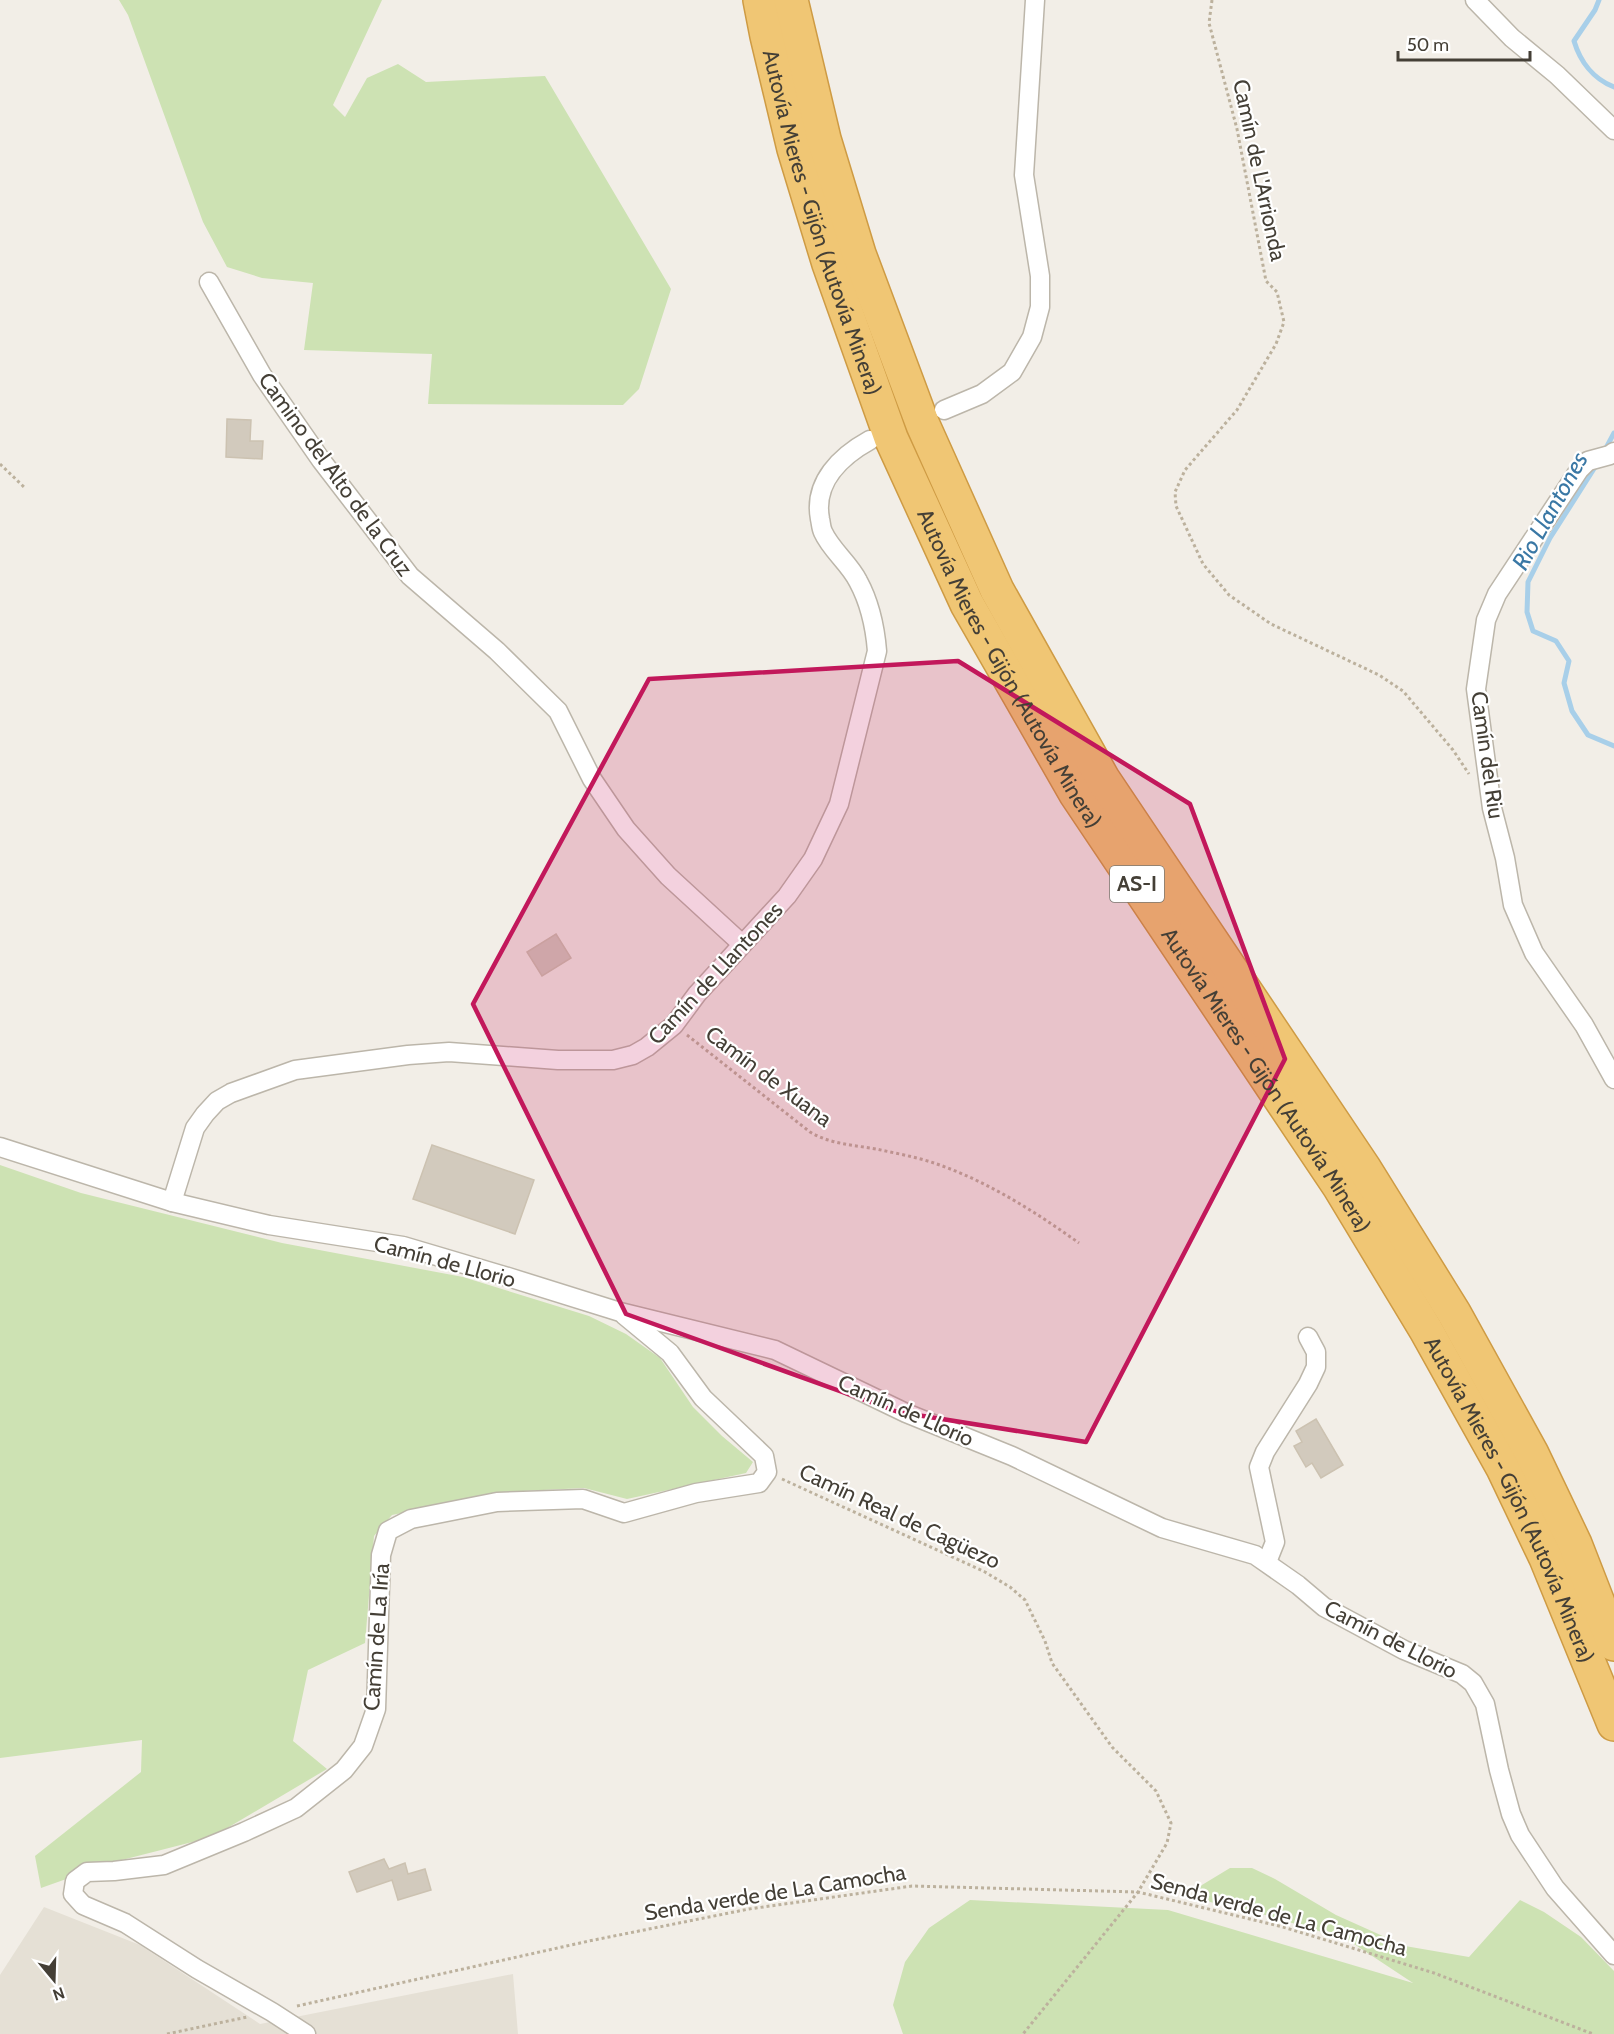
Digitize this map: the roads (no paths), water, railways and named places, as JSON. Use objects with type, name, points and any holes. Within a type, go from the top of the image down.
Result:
[{"type":"highway","name":"Autovía Mieres - Gijón (Autovía Minera)","points":[[760,0],[766,36],[794,149],[829,264],[891,438],[967,604],[1076,794],[1339,1186],[1426,1330],[1503,1468],[1546,1558],[1614,1724]]},
{"type":"highway","name":"Autovía Mieres - Gijón (Autovía Minera)","points":[[791,0],[824,139],[859,254],[923,425],[997,590],[1103,778],[1364,1168],[1454,1313],[1532,1454],[1575,1544],[1614,1644]]},
{"type":"street","points":[[944,410],[982,394],[1012,372],[1032,336],[1040,307],[1040,276],[1024,175],[1035,0]]},
{"type":"street","points":[[1475,0],[1512,38],[1557,75],[1614,130]]},
{"type":"street","name":"Camino del Alto de la Cruz","points":[[209,282],[262,375],[321,460],[410,576],[497,651],[558,711],[592,778],[626,830],[668,876],[742,944]]},
{"type":"street","name":"Camín de Llantones","points":[[172,1202],[195,1128],[205,1114],[217,1101],[231,1093],[284,1073],[309,1067],[449,1052],[558,1060],[613,1060],[647,1047],[674,1024],[742,944],[787,897],[813,859],[839,804],[877,651],[875,626],[868,602],[857,579],[822,531],[818,508],[824,483],[836,464],[870,440]]},
{"type":"street","name":"Camín del Riu","points":[[1612,454],[1588,461],[1579,470],[1497,594],[1486,620],[1476,689],[1492,808],[1505,858],[1513,904],[1523,932],[1534,953],[1584,1025],[1614,1079]]},
{"type":"street","name":"Camín de Llorio","points":[[0,1147],[172,1202],[269,1225],[403,1246],[508,1276],[620,1312],[775,1350],[906,1413],[1012,1456],[1162,1528],[1255,1555],[1268,1562],[1334,1613],[1404,1650],[1462,1674],[1473,1683],[1485,1704],[1499,1770],[1511,1814],[1520,1836],[1555,1888],[1614,1955]]},
{"type":"street","name":"Camín de La Iría","points":[[306,2034],[125,1923],[83,1905],[73,1894],[75,1881],[87,1872],[114,1872],[164,1865],[244,1832],[296,1808],[344,1770],[363,1746],[375,1709],[381,1555],[388,1531],[411,1519],[497,1502],[584,1499],[624,1513],[696,1493],[759,1483],[767,1472],[764,1455],[703,1398],[670,1353],[620,1312]]},
{"type":"street","points":[[1268,1562],[1275,1542],[1259,1467],[1265,1452],[1308,1384],[1316,1367],[1316,1352],[1308,1337]]},
{"type":"waterway","name":"Rio Llantones","points":[[1599,0],[1574,41],[1588,68],[1606,84],[1614,87]]},
{"type":"waterway","name":"Rio Llantones","points":[[1605,450],[1614,433]]},
{"type":"waterway","name":"Rio Llantones","points":[[1597,464],[1550,538],[1528,582],[1527,612],[1533,631],[1556,641],[1569,661],[1564,683],[1572,711],[1588,735],[1614,746]]}]
